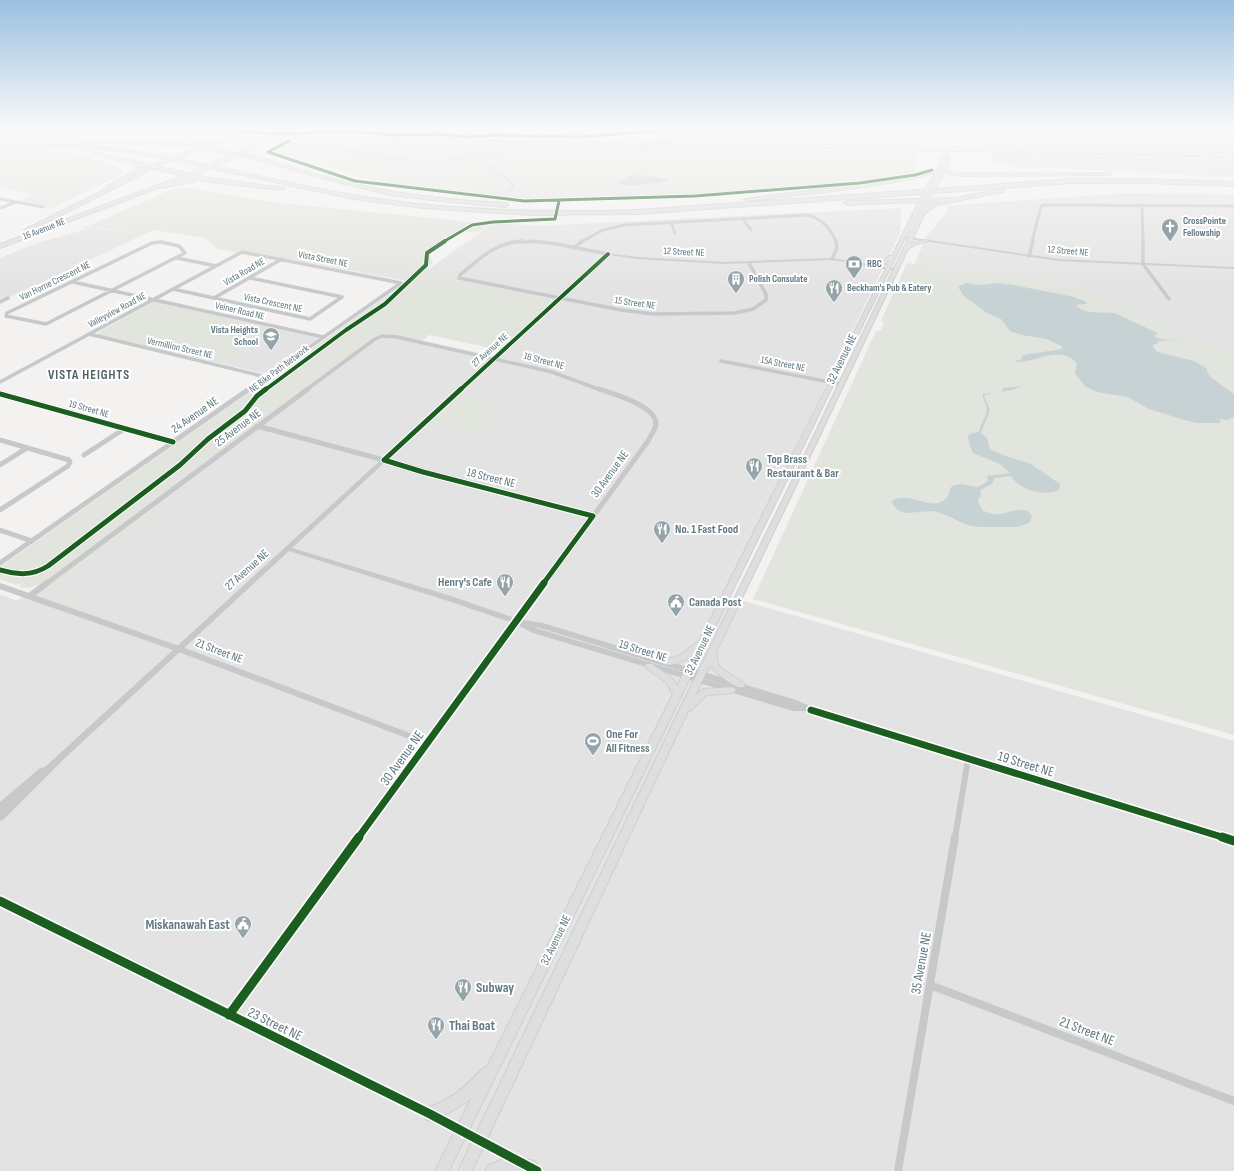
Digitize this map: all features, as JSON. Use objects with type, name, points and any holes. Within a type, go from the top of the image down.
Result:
[{"type":"highway","points":[[104,192],[117,184]]},
{"type":"highway","name":"16 Avenue NE","points":[[0,242],[120,184]]},
{"type":"highway","name":"16 Avenue NE","points":[[0,246],[167,184]]},
{"type":"highway","points":[[161,186],[172,184]]},
{"type":"highway","points":[[243,184],[311,191],[344,197],[440,209],[532,213],[637,212],[855,203],[923,198],[956,199]]},
{"type":"highway","points":[[288,184],[362,198],[455,209],[532,213]]},
{"type":"highway","points":[[315,184],[363,193],[435,202],[545,208],[659,206],[969,184]]},
{"type":"highway","points":[[344,184],[399,194],[453,201],[545,208]]},
{"type":"highway","points":[[747,199],[874,184]]},
{"type":"highway","points":[[637,212],[1033,184]]},
{"type":"highway","points":[[922,214],[934,204],[956,199],[1030,187],[1077,184]]},
{"type":"highway","points":[[855,203],[905,204],[912,206],[916,211]]},
{"type":"main road","name":"32 Avenue NE","points":[[442,1171],[930,184]]},
{"type":"main road","name":"32 Avenue NE","points":[[465,1171],[712,651],[937,184]]},
{"type":"main road","points":[[912,236],[928,241]]},
{"type":"main road","points":[[907,248],[916,242],[928,241]]},
{"type":"main road","points":[[870,265],[885,263],[895,254]]},
{"type":"main road","points":[[870,265],[881,270],[887,270]]},
{"type":"main road","points":[[667,662],[683,659],[704,640]]},
{"type":"main road","points":[[712,651],[714,665],[718,670],[742,685]]},
{"type":"main road","points":[[649,666],[669,680],[677,694]]},
{"type":"main road","points":[[683,713],[705,692],[731,690]]},
{"type":"main road","points":[[430,1114],[455,1104],[464,1098],[494,1066]]},
{"type":"main road","points":[[492,1171],[501,1167],[534,1169]]},
{"type":"street","points":[[0,199],[43,207]]},
{"type":"street","points":[[0,208],[16,202]]},
{"type":"street","points":[[1029,256],[1041,206],[1043,205],[1234,206]]},
{"type":"street","points":[[1142,205],[1143,264],[1169,299]]},
{"type":"street","points":[[574,248],[591,234],[606,228],[624,225],[814,216],[818,218],[836,241],[837,248],[832,259]]},
{"type":"street","points":[[743,219],[751,230]]},
{"type":"street","points":[[671,222],[675,233]]},
{"type":"street","points":[[903,237],[912,236]]},
{"type":"street","name":"12 Street NE","points":[[459,278],[460,275],[492,251],[506,243],[517,241],[546,243],[608,254],[651,259],[749,263],[807,259],[832,259],[870,265]]},
{"type":"street","name":"12 Street NE","points":[[928,241],[1076,262],[1234,268]]},
{"type":"street","name":"Van Horne Crescent NE","points":[[154,242],[160,242],[182,248],[185,253],[44,324],[5,315],[72,282],[154,242]]},
{"type":"street","name":"Vista Street NE","points":[[242,252],[401,283]]},
{"type":"street","name":"Valleyview Road NE","points":[[0,382],[242,252]]},
{"type":"street","name":"27 Avenue NE","points":[[0,817],[61,757],[608,254]]},
{"type":"street","points":[[176,258],[216,266]]},
{"type":"street","name":"Vista Road NE","points":[[214,298],[282,260]]},
{"type":"street","name":"15 Street NE","points":[[459,278],[653,314],[745,312],[762,304],[767,297],[749,263]]},
{"type":"street","points":[[887,270],[896,270]]},
{"type":"street","name":"Vista Crescent NE","points":[[173,289],[310,319],[342,297],[250,278]]},
{"type":"street","name":"Veiner Road NE","points":[[72,282],[323,337]]},
{"type":"street","name":"24 Avenue NE","points":[[0,563],[401,283]]},
{"type":"street","points":[[0,302],[8,298]]},
{"type":"street","name":"Vermillion Street NE","points":[[89,334],[266,377]]},
{"type":"street","name":"16 Street NE","points":[[382,336],[397,337],[496,358],[569,377],[634,402],[649,410]]},
{"type":"street","name":"25 Avenue NE","points":[[30,596],[257,426],[375,339],[382,336]]},
{"type":"street","name":"15A Street NE","points":[[722,361],[840,384]]},
{"type":"street","name":"19 Street NE","points":[[0,394],[173,442]]},
{"type":"street","name":"30 Avenue NE","points":[[229,1014],[653,433],[656,425],[655,418],[649,410]]},
{"type":"street","name":"18 Street NE","points":[[257,426],[423,472],[593,516]]},
{"type":"street","points":[[84,455],[124,429]]},
{"type":"street","points":[[0,440],[68,460],[70,462],[68,466],[0,510]]},
{"type":"street","points":[[0,465],[27,448]]},
{"type":"street","points":[[0,530],[32,541]]},
{"type":"street","name":"19 Street NE","points":[[288,549],[448,598],[516,621],[536,631],[649,666],[688,673],[731,690],[793,708],[812,710]]},
{"type":"street","name":"21 Street NE","points":[[0,586],[179,649],[428,743]]},
{"type":"street","name":"19 Street NE","points":[[516,621],[540,624],[667,662],[688,673]]},
{"type":"street","name":"19 Street NE","points":[[700,677],[742,685],[796,703],[812,710],[1234,841]]},
{"type":"street","name":"27 Avenue NE","points":[[0,807],[30,780],[61,757]]},
{"type":"street","name":"35 Avenue NE","points":[[898,1171],[968,759]]},
{"type":"street","name":"23 Street NE","points":[[0,901],[462,1130],[534,1169]]},
{"type":"street","name":"21 Street NE","points":[[930,985],[1234,1101]]},
{"type":"shaded area","points":[[0,184],[103,184],[52,208],[16,202],[34,195],[0,188]]},
{"type":"shaded area","points":[[384,184],[832,184],[670,197],[519,200]]},
{"type":"shaded area","points":[[512,184],[514,184],[515,187],[508,192],[513,185]]},
{"type":"shaded area","points":[[619,184],[650,184],[629,186]]},
{"type":"shaded area","points":[[191,188],[271,202],[491,224],[477,233],[462,231],[429,254],[433,263],[426,269],[456,274],[455,278],[460,281],[549,297],[552,302],[500,350],[429,335],[422,341],[389,334],[376,336],[44,582],[32,587],[23,588],[20,587],[20,584],[16,585],[0,579],[0,567],[408,281],[241,250],[238,252],[217,249],[206,238],[154,230],[143,235],[100,227],[81,229],[173,189]]},
{"type":"shaded area","points":[[1121,193],[1234,194],[1234,206],[1037,203],[949,210],[945,206]]},
{"type":"shaded area","points":[[1037,203],[1234,206],[1234,349],[1202,344],[1079,287],[916,261],[926,237],[949,210]]},
{"type":"shaded area","points":[[901,208],[900,233],[723,595],[1234,741],[1234,1171],[0,1171],[0,594],[17,601],[381,332],[494,356],[553,300],[421,275],[493,223],[536,226]]},
{"type":"shaded area","points":[[95,227],[143,235],[8,298],[0,299],[0,258],[37,243]]},
{"type":"shaded area","points":[[916,261],[1079,287],[1202,344],[1234,349],[1234,735],[753,599],[876,331],[881,331],[884,322],[881,321],[907,263],[914,264]]},
{"type":"shaded area","points":[[966,283],[981,285],[998,283],[1014,285],[1074,297],[1087,302],[1086,304],[1076,305],[1080,309],[1088,312],[1115,313],[1153,331],[1158,334],[1154,336],[1170,340],[1158,341],[1159,343],[1153,345],[1157,352],[1194,361],[1206,368],[1209,375],[1213,379],[1234,394],[1234,417],[1227,420],[1219,419],[1221,422],[1220,423],[1196,423],[1149,409],[1128,397],[1097,392],[1085,386],[1075,373],[1077,364],[1070,358],[1063,355],[1046,356],[1021,362],[1014,361],[1022,359],[1021,357],[1024,355],[1062,349],[1063,347],[1047,339],[1022,335],[1010,331],[1001,319],[987,313],[964,296],[958,287]]},
{"type":"shaded area","points":[[155,301],[277,329],[223,364],[98,335],[99,332]]},
{"type":"shaded area","name":"Vista Heights School","points":[[277,329],[318,338],[269,372],[261,373],[223,364]]},
{"type":"shaded area","points":[[1022,386],[1013,390],[1002,392],[1003,388]]},
{"type":"shaded area","points":[[462,393],[468,394],[468,397],[506,406],[477,436],[428,424]]},
{"type":"shaded area","points":[[997,393],[984,396],[990,410],[981,433],[987,438],[990,449],[1031,464],[1060,484],[1059,490],[1046,493],[1033,491],[1020,485],[1011,476],[995,478],[992,484],[980,490],[981,494],[978,501],[982,510],[996,514],[1017,510],[1028,511],[1032,516],[1029,523],[1017,527],[979,527],[967,525],[934,511],[905,513],[897,509],[892,501],[899,498],[934,503],[941,502],[947,497],[951,487],[954,485],[961,484],[978,487],[988,481],[987,476],[1010,473],[1000,464],[973,453],[969,443],[968,436],[972,433],[979,432],[987,410],[983,394]]},
{"type":"shaded area","points":[[150,510],[159,512],[120,543],[111,539]]},
{"type":"shaded area","points":[[99,548],[105,550],[55,588],[59,590],[51,598],[48,596],[47,590],[51,584]]},
{"type":"shaded area","points":[[63,593],[91,603],[85,608],[89,610],[88,612],[56,600]]},
{"type":"cycle path","points":[[372,184],[524,201],[695,196],[852,184]]},
{"type":"cycle path","name":"NE Bike Path Network","points":[[0,570],[13,574],[25,575],[36,573],[48,566],[180,465],[208,439],[245,411],[257,396],[346,330],[385,304],[426,265],[427,253],[463,229],[472,225],[493,222],[555,219],[559,201]]},
{"type":"cycle path","points":[[384,460],[608,254]]},
{"type":"cycle path","points":[[0,394],[173,442]]},
{"type":"cycle path","points":[[229,1015],[593,516],[423,472],[384,460]]},
{"type":"cycle path","points":[[811,710],[1234,841]]},
{"type":"cycle path","points":[[0,901],[430,1114],[537,1171]]},
{"type":"place","name":"CrossPointe Fellowship","points":[[1170,242]]},
{"type":"place","name":"RBC","points":[[854,279]]},
{"type":"place","name":"Polish Consulate","points":[[736,294]]},
{"type":"place","name":"Beckham's Pub & Eatery","points":[[834,303]]},
{"type":"place","name":"Vista Heights School","points":[[271,351]]},
{"type":"place","name":"Top Brass Restaurant & Bar","points":[[754,481]]},
{"type":"place","name":"No. 1 Fast Food","points":[[662,544]]},
{"type":"place","name":"Henry's Cafe","points":[[505,597]]},
{"type":"place","name":"Canada Post","points":[[676,617]]},
{"type":"place","name":"One For All Fitness","points":[[593,756]]},
{"type":"place","name":"Miskanawah East","points":[[243,939]]},
{"type":"place","name":"Subway","points":[[463,1002]]},
{"type":"place","name":"Thai Boat","points":[[436,1040]]},
{"type":"district","name":"VISTA HEIGHTS","points":[[89,375]]}]
